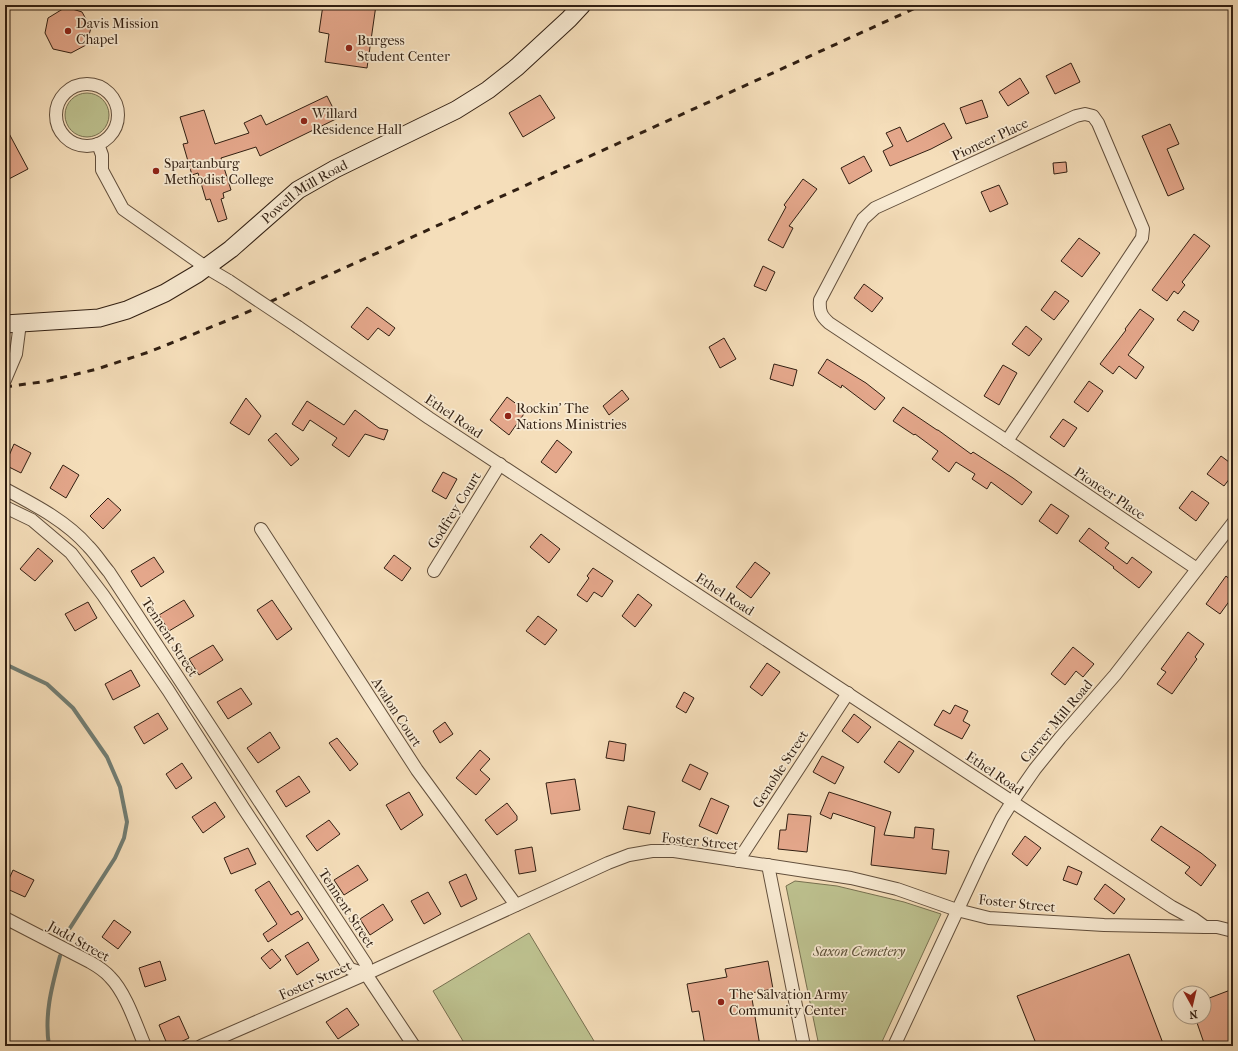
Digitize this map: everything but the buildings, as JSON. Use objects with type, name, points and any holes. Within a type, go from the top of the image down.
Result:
[{"type":"street","name":"Powell Mill Road","points":[[12,323],[99,318],[127,310],[165,293],[206,268],[231,249],[298,190],[335,169],[456,110],[488,90],[517,67],[582,5]]},
{"type":"street","points":[[88,83],[100,86],[110,93],[116,104],[118,116],[116,128],[108,138],[98,144],[86,146],[74,143],[64,136],[58,125],[56,113],[59,101],[66,92],[76,85],[88,83]]},
{"type":"street","name":"Pioneer Place","points":[[1007,441],[1142,238],[1143,229],[1098,123],[1093,116],[1085,114],[1076,116],[875,208],[866,216],[859,226],[820,300],[819,309],[822,317],[829,323],[1197,569]]},
{"type":"street","name":"Ethel Road","points":[[98,144],[102,155],[102,170],[123,209],[206,268],[229,281],[298,327],[429,418],[1172,907],[1194,919],[1205,928]]},
{"type":"street","points":[[5,380],[16,354],[12,323]]},
{"type":"street","name":"Godfrey Court","points":[[434,571],[500,464]]},
{"type":"street","name":"Tennent Street","points":[[5,489],[45,510],[68,528],[88,545],[109,572],[366,964],[366,974],[414,1046]]},
{"type":"street","points":[[5,507],[32,520],[71,553],[103,595],[168,690],[244,809],[350,969],[366,974]]},
{"type":"street","name":"Carver Mill Road","points":[[894,1046],[984,853],[1012,802],[1035,769],[1115,675],[1233,523]]},
{"type":"street","name":"Avalon Court","points":[[261,529],[417,770],[516,905]]},
{"type":"street","name":"Genoble Street","points":[[738,860],[848,693]]},
{"type":"street","name":"Foster Street","points":[[201,1046],[366,974],[608,863],[630,855],[652,851],[674,851],[851,878],[897,889],[957,910],[990,918],[1104,925],[1205,928]]},
{"type":"street","points":[[768,865],[804,1046]]},
{"type":"street","name":"Judd Street","points":[[5,918],[90,962],[110,977],[118,986],[145,1046]]},
{"type":"street","points":[[1205,928],[1217,927],[1233,931]]},
{"type":"green space","points":[[83,93],[91,93],[96,94],[103,99],[108,106],[108,124],[103,131],[96,136],[83,137],[75,134],[68,127],[65,119],[65,111],[68,103],[75,96]]},
{"type":"green space","name":"Saxon Cemetery","points":[[795,881],[837,886],[904,902],[941,914],[880,1046],[819,1046],[786,886]]},
{"type":"green space","points":[[529,933],[597,1046],[466,1046],[433,991]]},
{"type":"waterway","points":[[5,664],[47,684],[73,708],[107,757],[120,787],[127,822],[124,838],[115,858],[70,928]]},
{"type":"waterway","points":[[49,1046],[47,1023],[48,1011],[60,956]]},
{"type":"railway","points":[[5,387],[48,381],[97,369],[149,352],[241,315],[922,5]]},
{"type":"place","name":"Davis Mission Chapel","points":[[68,31]]},
{"type":"place","name":"Burgess Student Center","points":[[349,48]]},
{"type":"place","name":"Willard Residence Hall","points":[[304,121]]},
{"type":"place","name":"Spartanburg Methodist College","points":[[156,171]]},
{"type":"place","name":"Rockin’ The Nations Ministries","points":[[508,416]]},
{"type":"place","name":"The Salvation Army Community Center","points":[[721,1002]]}]
